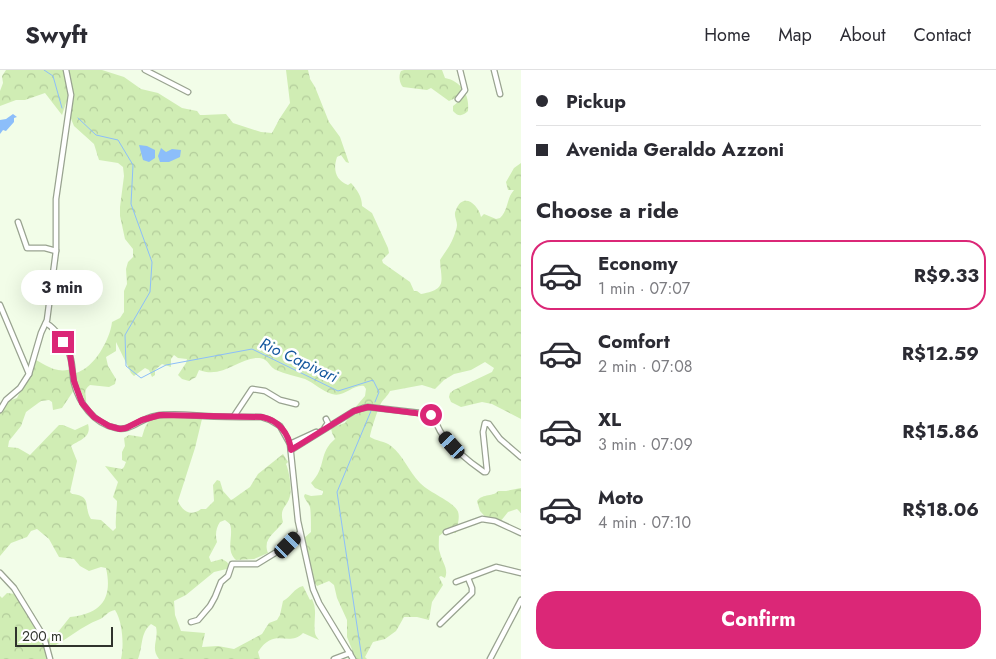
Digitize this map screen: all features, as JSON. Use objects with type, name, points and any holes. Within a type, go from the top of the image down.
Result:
[{"type":"street","points":[[0,410],[6,400],[20,388],[29,374],[41,332],[46,323],[56,251],[56,199],[71,95],[66,70]]},
{"type":"street","points":[[145,70],[188,92]]},
{"type":"street","points":[[159,70],[159,77]]},
{"type":"street","points":[[458,99],[464,90],[460,70]]},
{"type":"street","points":[[494,70],[500,94]]},
{"type":"street","points":[[18,222],[27,248],[46,248],[56,251]]},
{"type":"street","points":[[0,305],[29,374]]},
{"type":"street","points":[[46,323],[53,328],[70,354],[74,381],[82,403],[94,417],[109,426],[120,429],[126,428],[142,420],[160,415],[262,417],[280,426],[291,447],[300,533],[313,589],[319,603],[353,659]]},
{"type":"street","points":[[234,416],[252,389],[265,391],[280,400],[296,404]]},
{"type":"street","points":[[291,447],[354,411],[368,407],[429,414],[434,417],[442,434],[460,455],[486,472],[483,432],[485,423],[489,424],[500,439],[521,458]]},
{"type":"street","points":[[291,447],[326,426],[328,423],[326,419]]},
{"type":"street","points":[[446,532],[482,519],[495,521],[521,533]]},
{"type":"street","points":[[191,622],[198,620],[210,606],[220,582],[228,576],[232,564],[257,564],[288,545],[300,533]]},
{"type":"street","points":[[456,582],[496,567],[521,573]]},
{"type":"street","points":[[0,573],[14,588],[44,636],[50,659]]},
{"type":"street","points":[[440,624],[472,593],[468,578]]},
{"type":"street","points":[[490,659],[521,600]]},
{"type":"street","points":[[334,659],[350,653]]},
{"type":"green space","points":[[6,70],[102,70],[124,77],[141,89],[158,93],[182,108],[197,111],[200,115],[226,114],[233,123],[261,132],[272,133],[290,103],[286,70],[308,70],[310,79],[329,122],[340,137],[349,163],[341,155],[337,157],[336,174],[344,183],[348,185],[351,183],[360,196],[362,206],[372,213],[388,248],[389,253],[382,260],[383,263],[410,282],[414,291],[421,294],[436,290],[441,283],[440,260],[455,232],[457,225],[455,214],[459,205],[462,202],[470,202],[477,208],[481,217],[484,214],[496,219],[500,218],[514,190],[508,190],[506,182],[514,168],[521,163],[521,419],[492,404],[482,402],[461,407],[451,402],[450,393],[454,390],[492,372],[494,368],[485,362],[471,370],[454,374],[435,389],[422,385],[390,391],[380,405],[370,435],[370,437],[389,444],[403,459],[420,483],[451,503],[459,515],[456,533],[444,532],[439,536],[439,549],[446,569],[446,575],[445,578],[439,577],[443,585],[432,602],[429,620],[417,617],[404,617],[396,631],[385,639],[373,642],[365,657],[367,659],[354,659],[347,637],[347,620],[337,598],[334,585],[329,581],[317,586],[313,581],[304,538],[311,532],[310,509],[304,496],[305,494],[311,496],[322,495],[323,491],[315,488],[311,483],[319,471],[326,450],[335,439],[331,428],[345,423],[365,396],[366,389],[364,386],[356,387],[341,394],[332,394],[305,379],[276,370],[261,358],[250,359],[215,372],[199,370],[196,377],[189,381],[182,379],[178,375],[187,359],[178,358],[174,355],[171,359],[171,367],[162,364],[155,370],[155,375],[152,377],[149,370],[145,368],[134,376],[116,342],[116,351],[106,357],[108,366],[116,379],[115,384],[109,387],[90,385],[85,391],[86,403],[79,387],[74,390],[62,408],[53,410],[52,402],[49,400],[41,401],[26,412],[21,426],[9,441],[8,447],[18,448],[30,455],[59,425],[75,430],[88,424],[89,429],[86,436],[71,446],[77,461],[70,492],[83,497],[91,519],[101,520],[113,531],[116,528],[117,501],[113,497],[118,482],[105,466],[122,469],[126,462],[122,460],[122,452],[125,446],[124,438],[129,435],[142,437],[146,426],[155,418],[176,416],[202,419],[178,501],[184,510],[190,513],[206,509],[214,501],[213,485],[217,480],[220,481],[223,491],[231,500],[250,487],[258,474],[283,454],[288,462],[286,464],[291,493],[282,513],[283,522],[268,540],[268,553],[254,559],[236,560],[230,547],[230,524],[225,520],[220,522],[216,532],[217,542],[209,557],[211,562],[222,559],[231,568],[214,572],[186,595],[174,601],[175,615],[181,631],[205,633],[202,647],[218,646],[234,649],[262,634],[269,623],[277,620],[283,601],[303,586],[310,600],[312,599],[314,603],[315,634],[319,640],[303,633],[292,639],[270,640],[258,652],[260,659],[159,659],[155,651],[157,631],[156,627],[151,624],[143,636],[138,659],[121,659],[122,634],[120,621],[115,610],[52,647],[47,640],[58,632],[70,617],[90,612],[102,603],[108,588],[106,568],[101,567],[89,571],[80,566],[74,559],[59,557],[49,539],[37,529],[31,531],[27,537],[11,543],[0,556],[0,404],[17,398],[36,360],[50,368],[59,370],[75,368],[74,372],[76,373],[83,370],[95,359],[108,337],[112,322],[120,318],[124,312],[124,291],[127,284],[126,269],[128,262],[133,257],[133,249],[125,239],[120,216],[124,176],[123,167],[118,163],[99,160],[94,144],[74,126],[69,114],[68,101],[62,115],[45,93],[0,106],[2,76]]},
{"type":"green space","points":[[442,70],[445,78],[456,82],[466,94],[468,111],[460,115],[453,111],[453,106],[462,99],[462,95],[449,101],[431,88],[427,90],[403,87],[400,82],[400,75],[401,71]]},
{"type":"green space","points":[[521,488],[521,513],[517,509],[508,512],[500,522],[490,522],[480,511],[477,501],[482,497],[498,491]]},
{"type":"green space","points":[[7,593],[15,594],[34,614],[44,641],[48,659],[0,659],[0,596],[2,598]]},
{"type":"water","points":[[13,114],[17,117],[14,118],[14,122],[6,131],[3,130],[0,134],[0,120],[6,119]]},
{"type":"water","points":[[139,145],[155,150],[155,158],[149,162],[143,160]]},
{"type":"water","points":[[161,148],[166,152],[172,149],[181,150],[180,157],[169,162],[160,162],[158,156]]},
{"type":"waterway","name":"Rio Capivari","points":[[44,70],[53,76],[62,108]]},
{"type":"waterway","name":"Rio Capivari","points":[[78,118],[96,135],[118,140],[133,165],[131,204],[152,262],[150,292],[125,335],[126,366],[141,378],[166,365],[252,349],[338,391],[373,380],[379,392],[375,402]]},
{"type":"waterway","name":"Rio Capivari","points":[[362,659],[337,492],[371,411]]},
{"type":"route","points":[[63,342],[70,354],[74,381],[82,403],[98,420],[120,429],[160,415],[262,417],[280,426],[285,433],[291,450],[358,409],[368,407],[431,415]]}]
